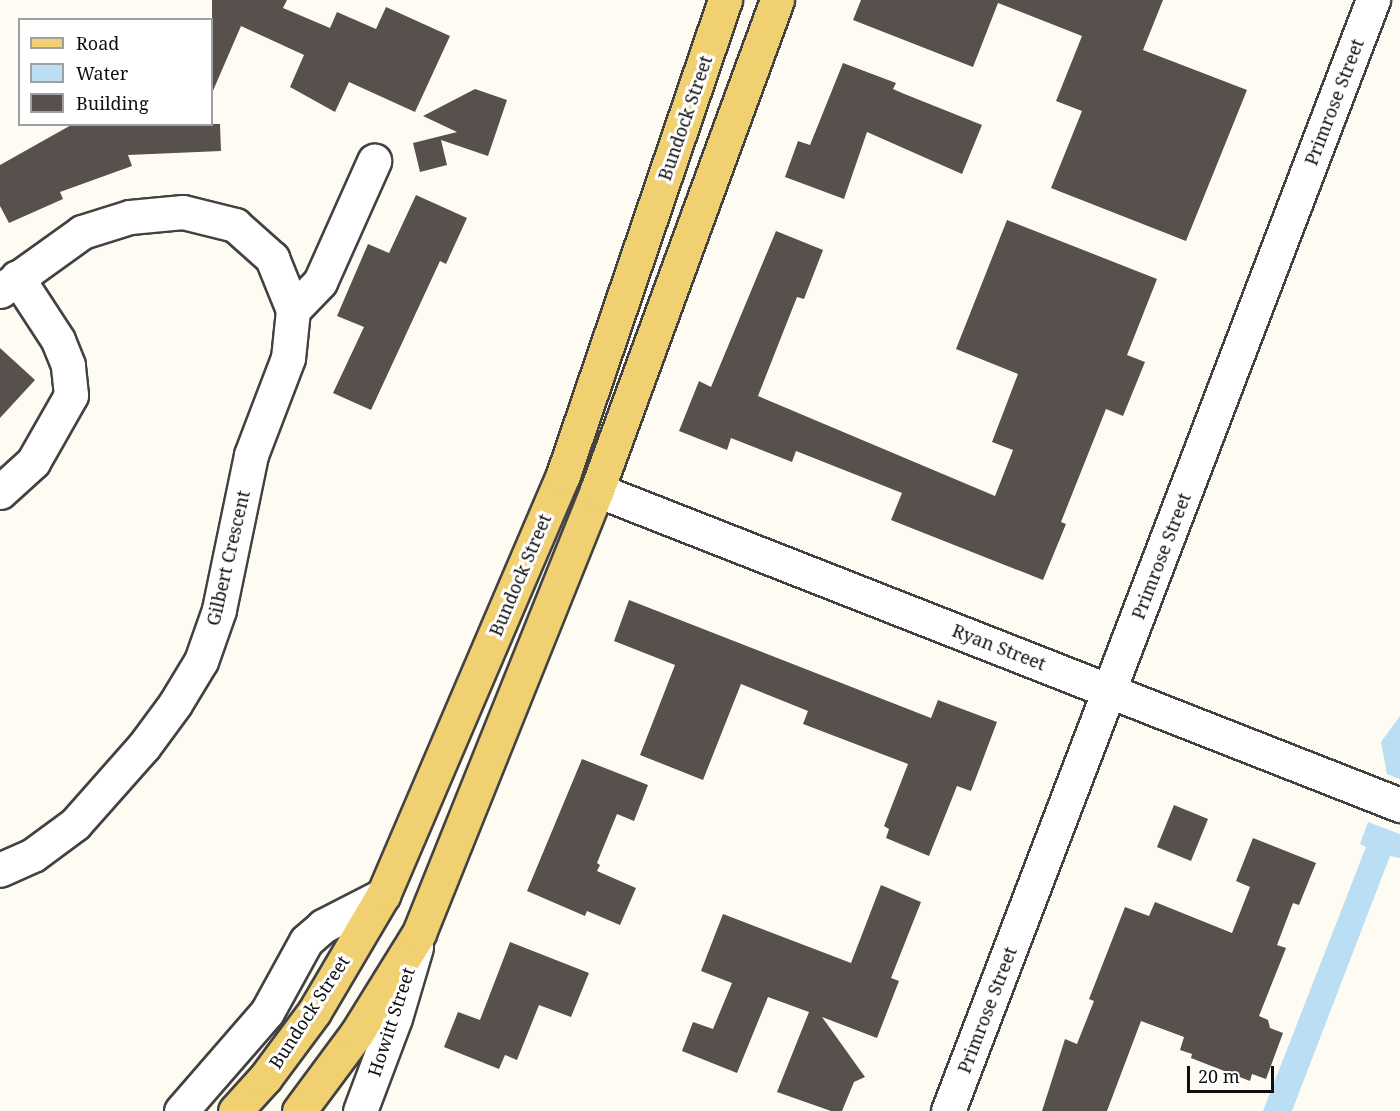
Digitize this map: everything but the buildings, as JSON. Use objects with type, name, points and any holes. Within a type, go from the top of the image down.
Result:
[{"type":"main road","name":"Bundock Street","points":[[234,1111],[265,1078],[314,1012],[382,894],[563,475],[725,0]]},
{"type":"main road","points":[[299,1111],[357,1033],[419,933],[597,490],[777,0]]},
{"type":"street","name":"Primrose Street","points":[[948,1111],[1373,0]]},
{"type":"street","points":[[293,310],[320,282],[374,161]]},
{"type":"street","name":"Gilbert Crescent","points":[[0,870],[33,855],[89,809],[176,704],[201,661],[219,610],[251,455],[288,358],[293,310],[272,258],[235,225],[183,212],[130,217],[82,232],[8,284]]},
{"type":"street","points":[[0,492],[33,462],[71,394],[68,364],[58,340],[8,284]]},
{"type":"street","name":"Ryan Street","points":[[597,490],[1400,805]]},
{"type":"street","points":[[181,1111],[267,1012],[306,941],[323,926],[382,894]]},
{"type":"street","name":"Howitt Street","points":[[360,1111],[395,1018],[419,933]]},
{"type":"water","points":[[1400,716],[1400,779],[1387,774],[1381,742]]},
{"type":"water","points":[[1368,822],[1400,834],[1400,858],[1390,856],[1292,1111],[1263,1111],[1366,847],[1360,844]]}]
